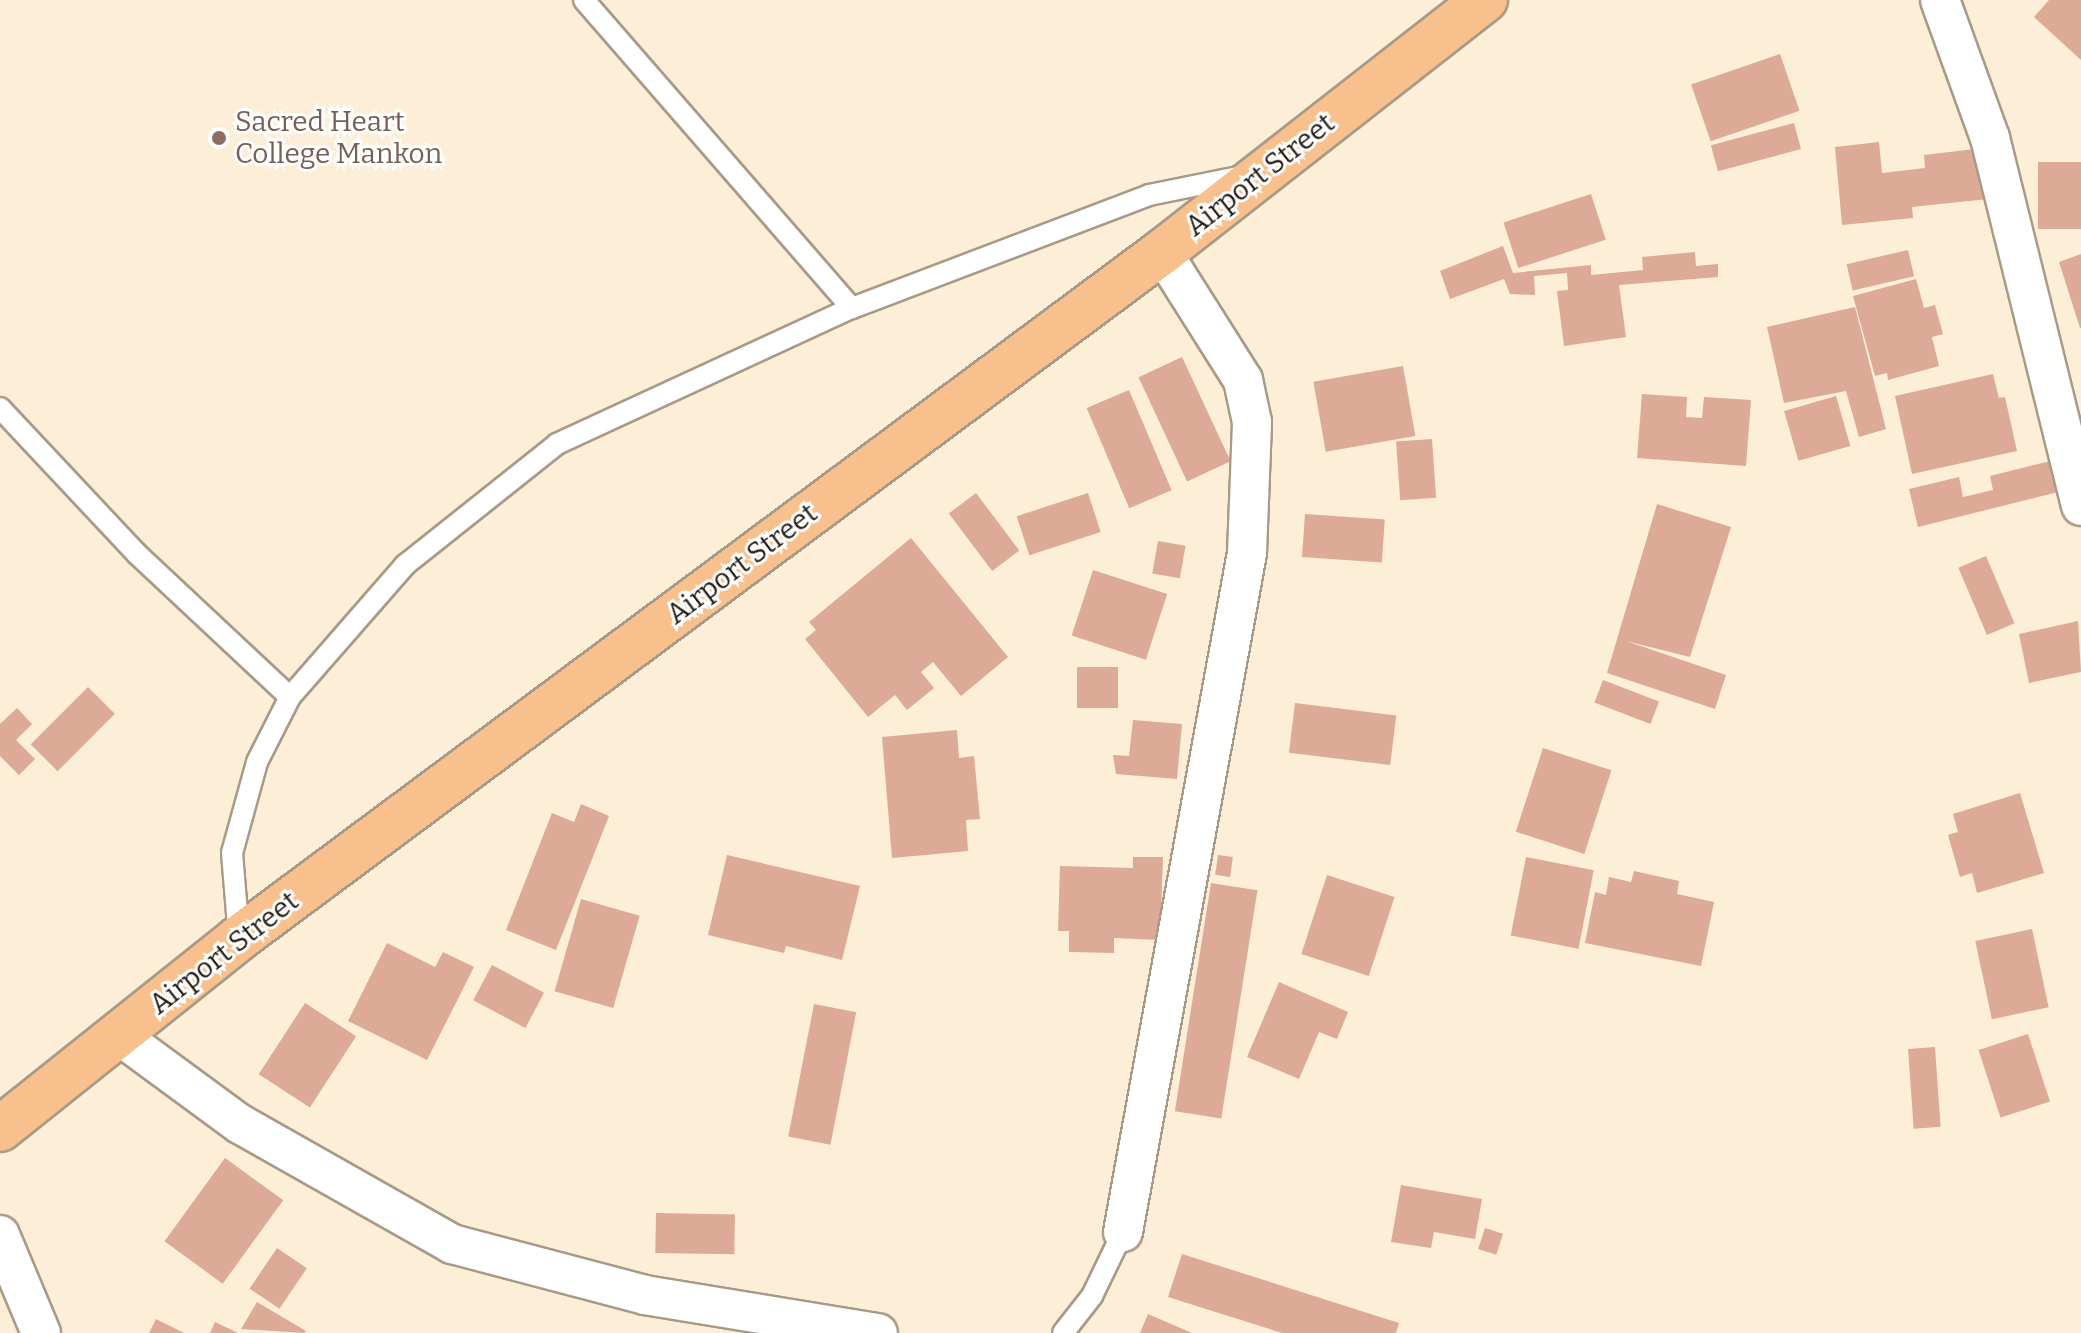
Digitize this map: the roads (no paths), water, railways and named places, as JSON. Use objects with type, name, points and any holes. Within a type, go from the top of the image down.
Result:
[{"type":"highway","name":"Airport Street","points":[[0,1129],[239,938],[1162,252],[1485,0]]},
{"type":"street","points":[[1940,0],[1990,138],[2081,506]]},
{"type":"street","points":[[1123,1232],[1248,523],[1252,422],[1243,380],[1162,252]]},
{"type":"street","points":[[120,1036],[240,1124],[452,1244],[645,1295],[878,1333]]},
{"type":"street","points":[[0,1235],[41,1333]]},
{"type":"lane","points":[[584,0],[852,308]]},
{"type":"lane","points":[[239,938],[232,853],[257,762],[290,697],[405,565],[557,444],[852,308],[1149,195],[1266,171]]},
{"type":"lane","points":[[0,408],[137,554],[290,697]]},
{"type":"lane","points":[[1063,1333],[1092,1296],[1123,1232]]},
{"type":"place","name":"Sacred Heart College Mankon","points":[[219,138]]}]
